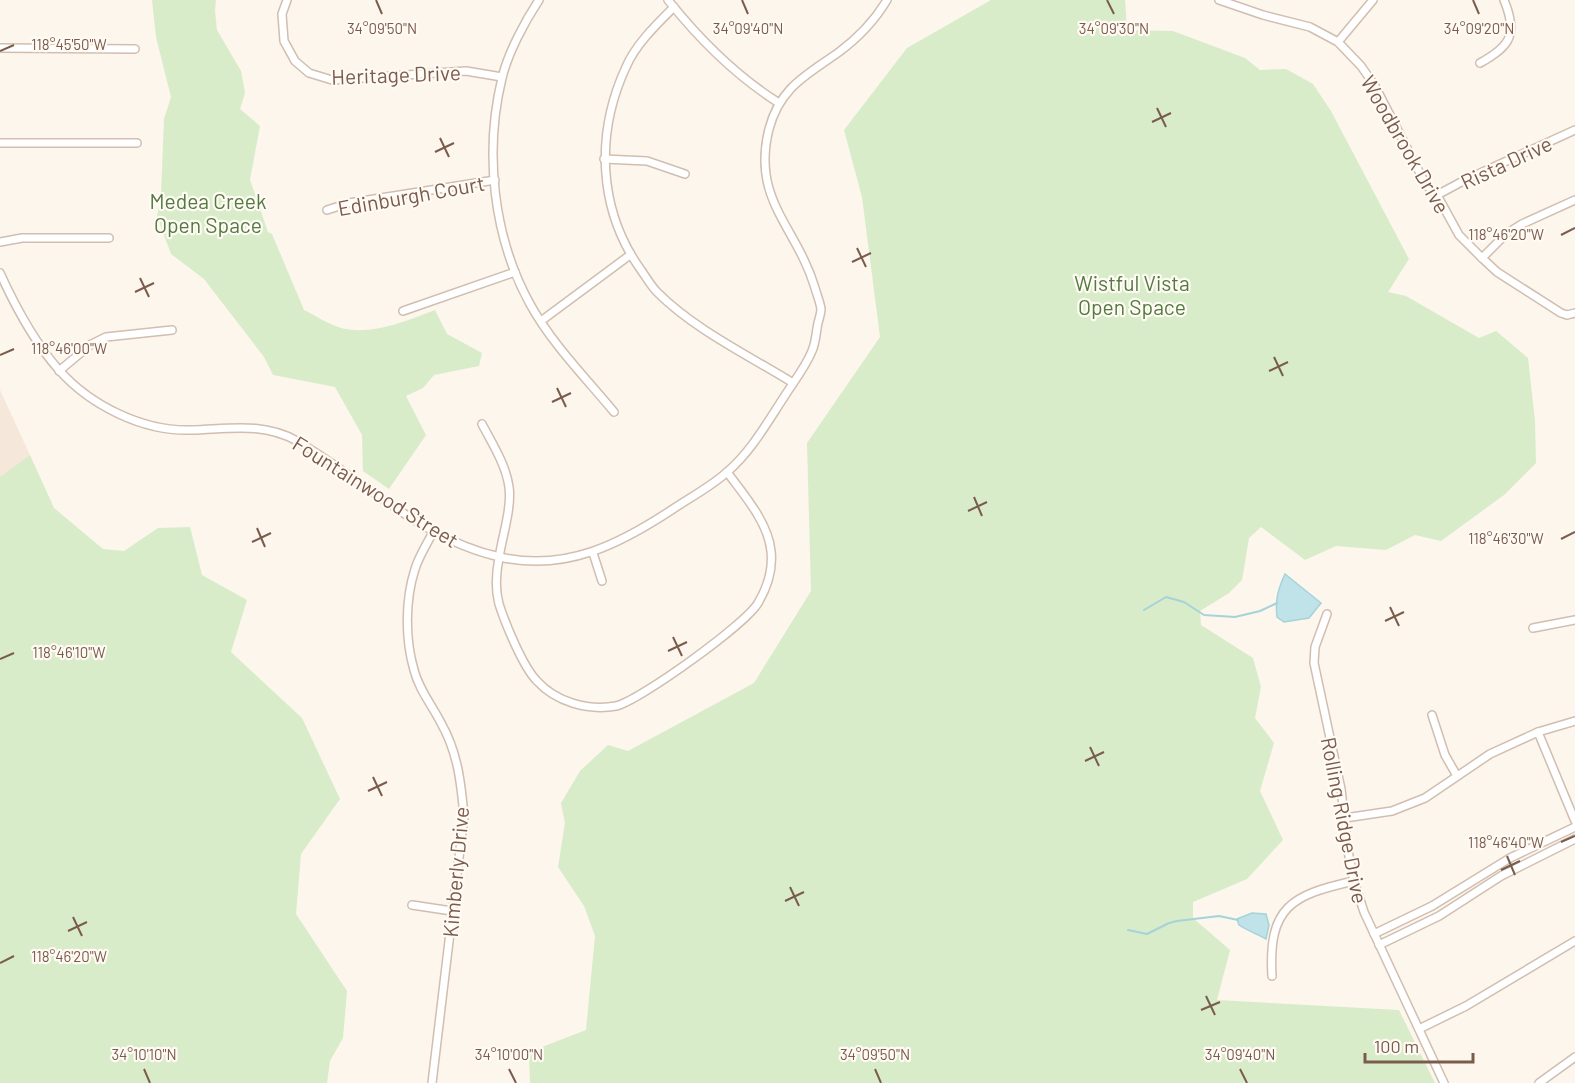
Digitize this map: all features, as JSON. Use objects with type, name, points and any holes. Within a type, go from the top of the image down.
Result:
[{"type":"street","name":"Heritage Drive","points":[[287,0],[282,15],[284,41],[294,61],[309,73],[332,80],[466,71],[502,77]]},
{"type":"street","points":[[539,0],[526,20],[502,77],[493,152],[501,223],[515,272],[541,321],[614,412]]},
{"type":"street","points":[[668,0],[724,62],[750,85],[779,103],[802,76],[842,50],[876,18],[887,0]]},
{"type":"street","name":"Woodbrook Drive","points":[[1220,0],[1263,15],[1310,27],[1338,42],[1361,66],[1375,86],[1426,185],[1437,195],[1459,235],[1497,272],[1561,313],[1575,313]]},
{"type":"street","points":[[1338,42],[1373,0]]},
{"type":"street","points":[[1480,63],[1505,46],[1511,36],[1511,18],[1504,0]]},
{"type":"street","points":[[674,7],[648,33],[626,67],[607,121],[604,159],[607,190],[617,228],[630,255],[656,291],[691,321],[794,383]]},
{"type":"street","points":[[0,48],[135,49]]},
{"type":"street","name":"Fountainwood Street","points":[[0,273],[38,342],[59,370],[97,402],[123,416],[165,428],[189,430],[244,426],[267,429],[294,439],[433,532],[458,544],[499,557],[530,561],[592,553],[634,534],[727,472],[753,444],[813,350],[821,311],[810,270],[768,192],[764,170],[770,126],[779,103]]},
{"type":"street","name":"Rista Drive","points":[[1437,195],[1575,130]]},
{"type":"street","points":[[0,143],[137,143]]},
{"type":"street","points":[[604,159],[647,161],[685,174]]},
{"type":"street","name":"Edinburgh Court","points":[[327,210],[348,203],[495,180]]},
{"type":"street","points":[[1482,258],[1506,234],[1522,224],[1575,200]]},
{"type":"street","points":[[0,242],[22,238],[109,238]]},
{"type":"street","points":[[541,321],[630,255]]},
{"type":"street","points":[[404,311],[515,272]]},
{"type":"street","points":[[59,370],[90,345],[106,337],[172,330]]},
{"type":"street","points":[[482,424],[509,488],[496,586],[499,603],[526,665],[537,681],[559,698],[582,707],[616,706],[637,697],[739,625],[758,604],[770,577],[771,550],[762,525],[727,472]]},
{"type":"street","name":"Kimberly Drive","points":[[432,1083],[464,816],[461,778],[448,737],[424,696],[414,671],[407,633],[408,605],[415,570],[433,532]]},
{"type":"street","points":[[592,553],[602,582]]},
{"type":"street","name":"Rolling Ridge Drive","points":[[1327,614],[1315,647],[1314,663],[1341,789],[1354,881],[1364,912],[1444,1083]]},
{"type":"street","points":[[1533,628],[1575,620]]},
{"type":"street","points":[[1432,715],[1444,755],[1457,776]]},
{"type":"street","points":[[1345,818],[1392,811],[1425,798],[1490,754],[1538,732],[1575,721]]},
{"type":"street","points":[[1538,732],[1575,821]]},
{"type":"street","points":[[1374,934],[1432,906],[1510,858],[1575,827]]},
{"type":"street","points":[[1379,945],[1439,916],[1502,876],[1575,839]]},
{"type":"street","points":[[1272,976],[1272,940],[1281,915],[1290,905],[1312,891],[1354,881]]},
{"type":"street","points":[[1471,883],[1478,892]]},
{"type":"street","points":[[412,905],[452,911]]},
{"type":"street","points":[[1419,1029],[1466,1006],[1575,941]]},
{"type":"street","points":[[1539,1083],[1575,1057]]},
{"type":"shaded area","points":[[0,390],[30,455],[2,477],[0,477]]},
{"type":"green space","name":"Medea Creek Open Space","points":[[152,0],[216,0],[217,30],[241,71],[245,93],[240,109],[260,126],[250,180],[268,232],[272,234],[304,310],[338,327],[362,330],[387,326],[435,310],[447,334],[482,353],[479,366],[434,375],[423,388],[406,396],[426,435],[389,489],[363,471],[362,435],[335,387],[273,375],[264,357],[204,279],[171,254],[157,216],[161,195],[164,119],[171,97],[156,37]]},
{"type":"green space","name":"Wistful Vista Open Space","points":[[991,0],[1125,0],[1127,30],[1173,31],[1245,58],[1260,70],[1286,69],[1313,84],[1331,111],[1409,259],[1388,292],[1406,296],[1479,338],[1496,331],[1528,358],[1535,421],[1536,463],[1504,495],[1441,541],[1415,535],[1386,550],[1336,546],[1305,560],[1261,527],[1249,538],[1242,580],[1229,593],[1200,611],[1201,625],[1253,658],[1261,687],[1255,718],[1274,743],[1260,791],[1283,840],[1247,879],[1193,902],[1193,918],[1230,950],[1217,1000],[1399,1010],[1435,1083],[530,1083],[529,1052],[586,1030],[595,936],[584,906],[558,867],[565,823],[561,803],[580,771],[608,745],[628,751],[754,683],[811,591],[807,443],[880,337],[862,197],[844,130],[907,48]]},
{"type":"green space","points":[[30,455],[54,508],[103,549],[124,551],[158,528],[190,527],[202,575],[247,600],[231,652],[302,718],[340,799],[301,854],[296,914],[347,991],[343,1038],[330,1061],[327,1083],[0,1083],[0,477]]},
{"type":"water","points":[[1285,574],[1321,603],[1309,618],[1284,622],[1277,617],[1276,605]]},
{"type":"water","points":[[1252,913],[1266,914],[1269,925],[1266,939],[1239,925],[1237,919]]},
{"type":"waterway","points":[[1144,610],[1166,597],[1184,602],[1204,615],[1235,617],[1260,611],[1277,603]]},
{"type":"waterway","points":[[1128,930],[1147,934],[1177,921],[1219,916],[1238,920]]}]
